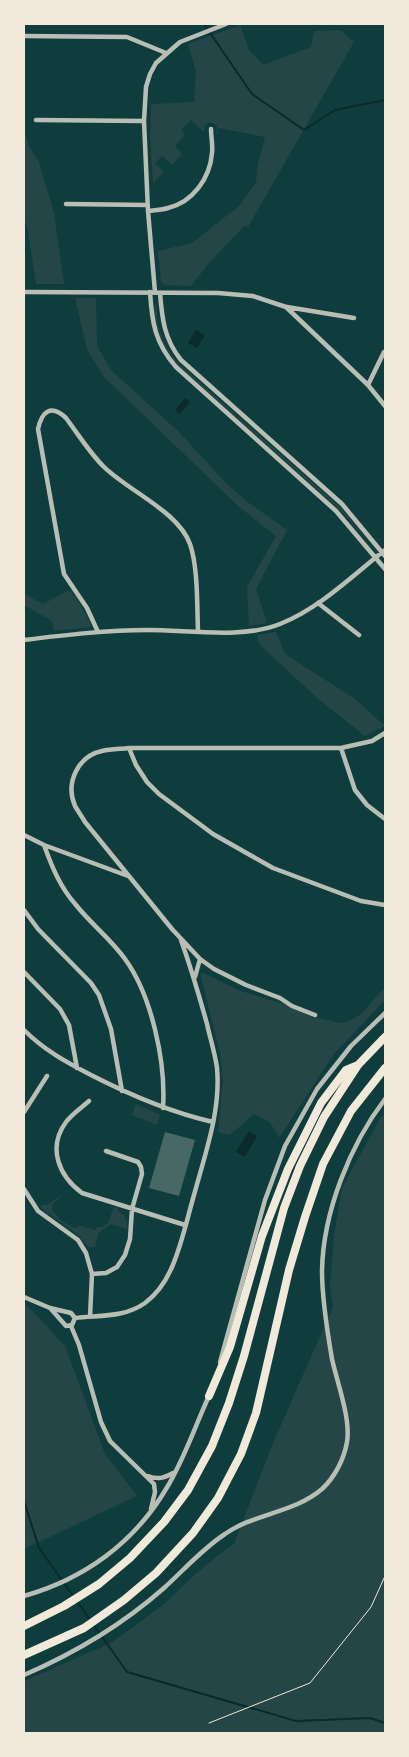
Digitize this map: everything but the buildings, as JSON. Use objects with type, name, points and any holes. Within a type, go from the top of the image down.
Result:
[{"type":"highway","points":[[24,1626],[64,1606],[99,1584],[130,1558],[164,1522],[188,1490],[212,1446],[229,1403],[244,1356],[284,1208],[300,1166],[324,1117],[358,1065],[385,1037]]},
{"type":"highway","points":[[209,1396],[230,1347],[262,1236],[288,1169],[321,1103],[346,1070],[358,1065]]},
{"type":"highway","points":[[24,1655],[84,1628],[124,1600],[156,1573],[193,1533],[218,1498],[241,1454],[256,1413],[289,1270],[304,1217],[323,1164],[351,1111],[385,1068]]},
{"type":"street","points":[[226,24],[185,40],[166,53],[156,63],[146,87],[144,121],[148,211],[155,292],[153,327],[166,357],[336,511],[385,570]]},
{"type":"street","points":[[24,36],[127,37],[166,53]]},
{"type":"street","points":[[36,120],[144,121]]},
{"type":"street","points":[[148,211],[169,208],[185,201],[200,188],[212,153],[211,129]]},
{"type":"street","points":[[66,204],[148,205]]},
{"type":"street","points":[[24,292],[218,293],[253,296],[286,307],[354,318]]},
{"type":"street","points":[[24,640],[98,632],[227,632],[278,625],[318,603],[376,557],[384,553],[342,504],[181,360],[167,339],[155,292]]},
{"type":"street","points":[[286,307],[368,385],[385,406]]},
{"type":"street","points":[[368,385],[384,352]]},
{"type":"street","points":[[98,632],[87,608],[64,574],[38,429],[40,419],[45,412],[52,410],[60,412],[66,418],[102,465],[124,484],[170,516],[183,530],[190,544],[194,560],[198,631]]},
{"type":"street","points":[[318,603],[359,635]]},
{"type":"street","points":[[315,1015],[292,1006],[280,998],[246,985],[214,969],[200,959],[180,939],[85,822],[75,805],[72,780],[77,768],[87,757],[101,751],[130,748],[341,748],[372,741],[385,733]]},
{"type":"street","points":[[130,748],[136,765],[147,782],[159,794],[213,834],[273,868],[361,901],[385,905]]},
{"type":"street","points":[[341,748],[355,790],[367,805],[385,819]]},
{"type":"street","points":[[24,835],[129,876]]},
{"type":"street","points":[[44,844],[53,870],[67,894],[124,957],[138,979],[148,1000],[162,1066],[163,1108]]},
{"type":"street","points":[[24,910],[38,929],[91,983],[99,995],[111,1029],[122,1091]]},
{"type":"street","points":[[75,1318],[110,1316],[127,1312],[144,1304],[163,1284],[172,1268],[185,1225],[217,1103],[217,1066],[195,980],[180,939]]},
{"type":"street","points":[[195,980],[200,959]]},
{"type":"street","points":[[24,972],[60,1009],[69,1025],[77,1068]]},
{"type":"street","points":[[24,1596],[66,1581],[90,1569],[104,1559],[133,1534],[166,1489],[209,1396],[225,1346],[265,1200],[284,1146],[317,1089],[351,1046],[385,1013]]},
{"type":"street","points":[[24,1030],[36,1043],[55,1057],[122,1091],[163,1108],[213,1122]]},
{"type":"street","points":[[24,1112],[48,1076]]},
{"type":"street","points":[[24,1675],[90,1642],[128,1618],[225,1533],[244,1523],[305,1502],[324,1488],[338,1469],[347,1442],[346,1418],[330,1347],[323,1300],[322,1269],[328,1223],[342,1173],[370,1118],[385,1099]]},
{"type":"street","points":[[89,1101],[69,1118],[60,1134],[57,1147],[58,1160],[62,1172],[70,1184],[82,1193],[185,1225]]},
{"type":"street","points":[[92,1274],[106,1273],[121,1261],[130,1239],[132,1209],[142,1174],[141,1167],[133,1159],[106,1151]]},
{"type":"street","points":[[24,1189],[38,1211],[78,1240],[86,1253],[92,1274],[90,1317]]},
{"type":"street","points":[[24,1297],[50,1308],[72,1314],[75,1318]]},
{"type":"street","points":[[50,1308],[66,1326],[71,1326]]},
{"type":"street","points":[[62,1321],[63,1316],[67,1313]]},
{"type":"street","points":[[71,1326],[75,1323],[75,1318]]},
{"type":"street","points":[[71,1326],[79,1345],[100,1422],[110,1441],[154,1484],[155,1492],[150,1512]]},
{"type":"street","points":[[144,1474],[155,1479],[175,1473]]},
{"type":"path","points":[[210,1723],[310,1684],[372,1607],[385,1576]]},
{"type":"shaded area","points":[[240,25],[249,50],[263,65],[311,47],[314,31],[340,30],[354,42],[248,227],[245,225],[209,263],[191,286],[165,285],[161,281],[158,251],[192,243],[239,206],[256,182],[258,164],[265,137],[219,128],[217,135],[218,129],[216,125],[210,122],[204,126],[204,132],[191,120],[181,130],[185,135],[175,146],[182,154],[172,165],[162,156],[155,163],[164,172],[153,183],[150,136],[151,104],[194,102],[196,71],[188,44]]},
{"type":"shaded area","points":[[24,130],[29,146],[39,162],[54,213],[64,284],[36,284],[28,231],[24,219]]},
{"type":"shaded area","points":[[75,298],[96,298],[97,346],[111,370],[179,432],[225,482],[249,503],[287,530],[256,589],[267,623],[249,626],[247,587],[276,536],[238,506],[103,376],[87,349]]},
{"type":"shaded area","points":[[155,301],[161,336],[179,364],[340,507],[373,547],[339,509],[178,365],[163,343],[157,327]]},
{"type":"shaded area","points":[[196,330],[205,335],[197,348],[188,343]]},
{"type":"shaded area","points":[[185,398],[190,402],[180,414],[175,410]]},
{"type":"shaded area","points":[[69,590],[77,599],[91,624],[90,627],[54,631],[52,621],[24,605],[24,594],[43,604]]},
{"type":"shaded area","points":[[276,632],[285,654],[355,699],[385,726],[365,736],[317,698],[260,645],[257,635]]},
{"type":"shaded area","points":[[200,973],[204,973],[238,990],[287,1005],[314,1017],[341,1023],[360,1015],[385,987],[385,1000],[334,1054],[279,1138],[270,1122],[254,1114],[230,1135],[218,1132],[223,1080],[220,1053]]},
{"type":"shaded area","points":[[136,1104],[160,1115],[157,1125],[132,1115]]},
{"type":"shaded area","points":[[385,1113],[385,1733],[24,1733],[24,1681],[111,1643],[163,1605],[192,1577],[234,1544],[273,1443],[333,1307],[330,1285],[334,1236],[342,1188]]},
{"type":"shaded area","points":[[249,1131],[257,1136],[245,1157],[236,1152]]},
{"type":"shaded area","points":[[62,1195],[52,1205],[52,1210],[68,1225],[75,1228],[80,1226],[96,1230],[97,1227],[102,1227],[108,1223],[114,1207],[123,1213],[127,1222],[127,1229],[111,1224],[99,1232],[95,1247],[88,1247],[78,1235],[40,1207],[47,1205]]},
{"type":"shaded area","points":[[24,1302],[65,1346],[105,1454],[137,1496],[24,1549]]},
{"type":"waterway","points":[[204,24],[252,94],[304,130],[335,110],[385,100]]},
{"type":"waterway","points":[[24,1501],[39,1548],[74,1597]]},
{"type":"waterway","points":[[77,1601],[90,1620]]},
{"type":"waterway","points":[[93,1624],[127,1672],[296,1721],[370,1718],[385,1723]]}]
